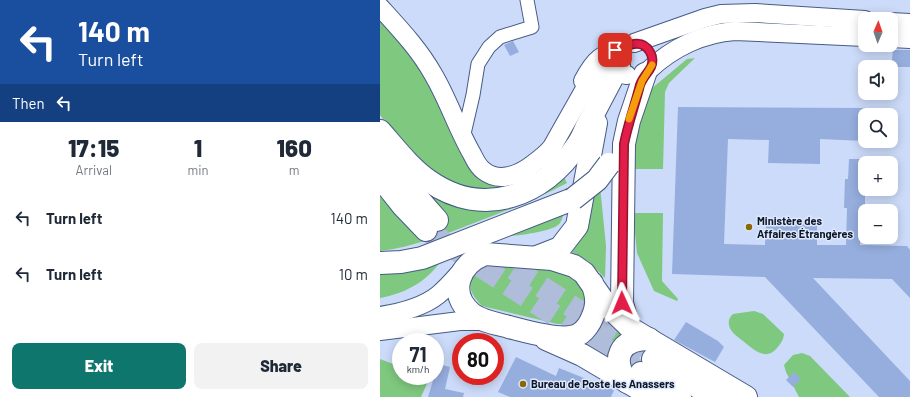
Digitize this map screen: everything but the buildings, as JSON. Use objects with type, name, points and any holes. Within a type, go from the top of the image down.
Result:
[{"type":"highway","points":[[380,131],[408,163],[428,181],[445,191],[480,200],[501,199],[522,194],[553,172],[568,157],[579,143],[601,101],[632,67]]},
{"type":"highway","points":[[380,263],[401,262],[422,258],[573,199],[597,180],[609,164],[632,67]]},
{"type":"highway","points":[[632,67],[629,121],[624,144],[622,303],[653,397]]},
{"type":"highway","points":[[537,258],[560,248],[577,226],[594,129],[601,101]]},
{"type":"highway","points":[[380,145],[391,165],[417,198],[432,225],[402,206],[380,177]]},
{"type":"highway","points":[[628,324],[600,307],[592,283],[584,273],[574,266],[552,259],[485,254],[467,264],[460,275],[459,293],[464,304],[472,314],[490,321],[536,334],[582,355],[642,363],[746,397]]},
{"type":"highway","points":[[536,334],[562,336],[580,334],[600,307],[620,286],[622,276]]},
{"type":"highway","points":[[642,363],[680,397]]},
{"type":"highway","points":[[642,363],[714,397]]},
{"type":"street","points":[[463,138],[473,95],[478,64],[489,47],[500,37],[532,26],[527,0]]},
{"type":"street","points":[[380,7],[424,59],[442,91],[463,138],[480,168],[491,175],[499,177],[515,175],[533,164],[552,147],[593,76],[600,72],[632,67],[671,52],[694,41],[720,32],[735,31],[858,37]]},
{"type":"street","points":[[632,67],[705,18],[721,14],[755,14],[858,20]]},
{"type":"street","points":[[898,22],[910,23]]},
{"type":"street","points":[[898,38],[910,39]]},
{"type":"street","points":[[533,164],[595,60],[605,53],[632,67]]},
{"type":"street","points":[[380,316],[397,313],[421,304],[438,295],[467,264]]},
{"type":"street","points":[[380,331],[460,321],[490,321]]},
{"type":"green space","points":[[380,12],[409,45],[465,156],[519,180],[589,84],[575,140],[529,179],[500,189],[467,189],[434,173],[398,139],[380,115]]},
{"type":"green space","points":[[695,58],[669,83],[665,92],[663,169],[634,169],[636,125],[651,89],[687,59]]},
{"type":"green space","points":[[407,172],[462,209],[496,206],[562,173],[567,183],[498,214],[439,236],[416,244],[380,251],[380,190]]},
{"type":"green space","points":[[600,186],[606,246],[605,278],[588,261],[572,252],[585,233],[592,196]]},
{"type":"green space","points":[[564,211],[562,219],[558,225],[553,228],[527,234],[493,237]]},
{"type":"green space","points":[[633,213],[663,213],[662,281],[678,299],[677,301],[654,291],[637,253]]},
{"type":"green space","points":[[444,256],[425,279],[399,293],[380,298],[380,272]]},
{"type":"green space","points":[[479,265],[565,267],[583,281],[585,306],[583,312],[575,321],[557,324],[482,306],[471,291],[470,286],[472,277]]},
{"type":"green space","points":[[754,311],[763,314],[784,334],[780,345],[773,352],[768,354],[760,353],[755,350],[734,334],[730,328],[729,320],[733,314]]},
{"type":"green space","points":[[610,318],[632,336],[614,367],[581,348],[598,335]]},
{"type":"green space","points":[[802,353],[810,356],[850,397],[799,397],[784,365],[793,355]]},
{"type":"green space","points":[[380,359],[392,364],[392,385],[426,385],[421,397],[380,397]]},
{"type":"tunnel","points":[[426,230],[640,372]]},
{"type":"tunnel","points":[[486,251],[653,359]]},
{"type":"slow traffic","points":[[629,119],[642,81],[652,65]]},
{"type":"place","name":"Ministère des Affaires Étrangères","points":[[749,227]]},
{"type":"place","name":"Bureau de Poste les Anassers","points":[[523,384]]},
{"type":"route","points":[[615,50],[629,44],[639,43],[649,49],[653,60],[652,66],[645,74],[642,81],[629,121],[624,144],[622,303]]}]
